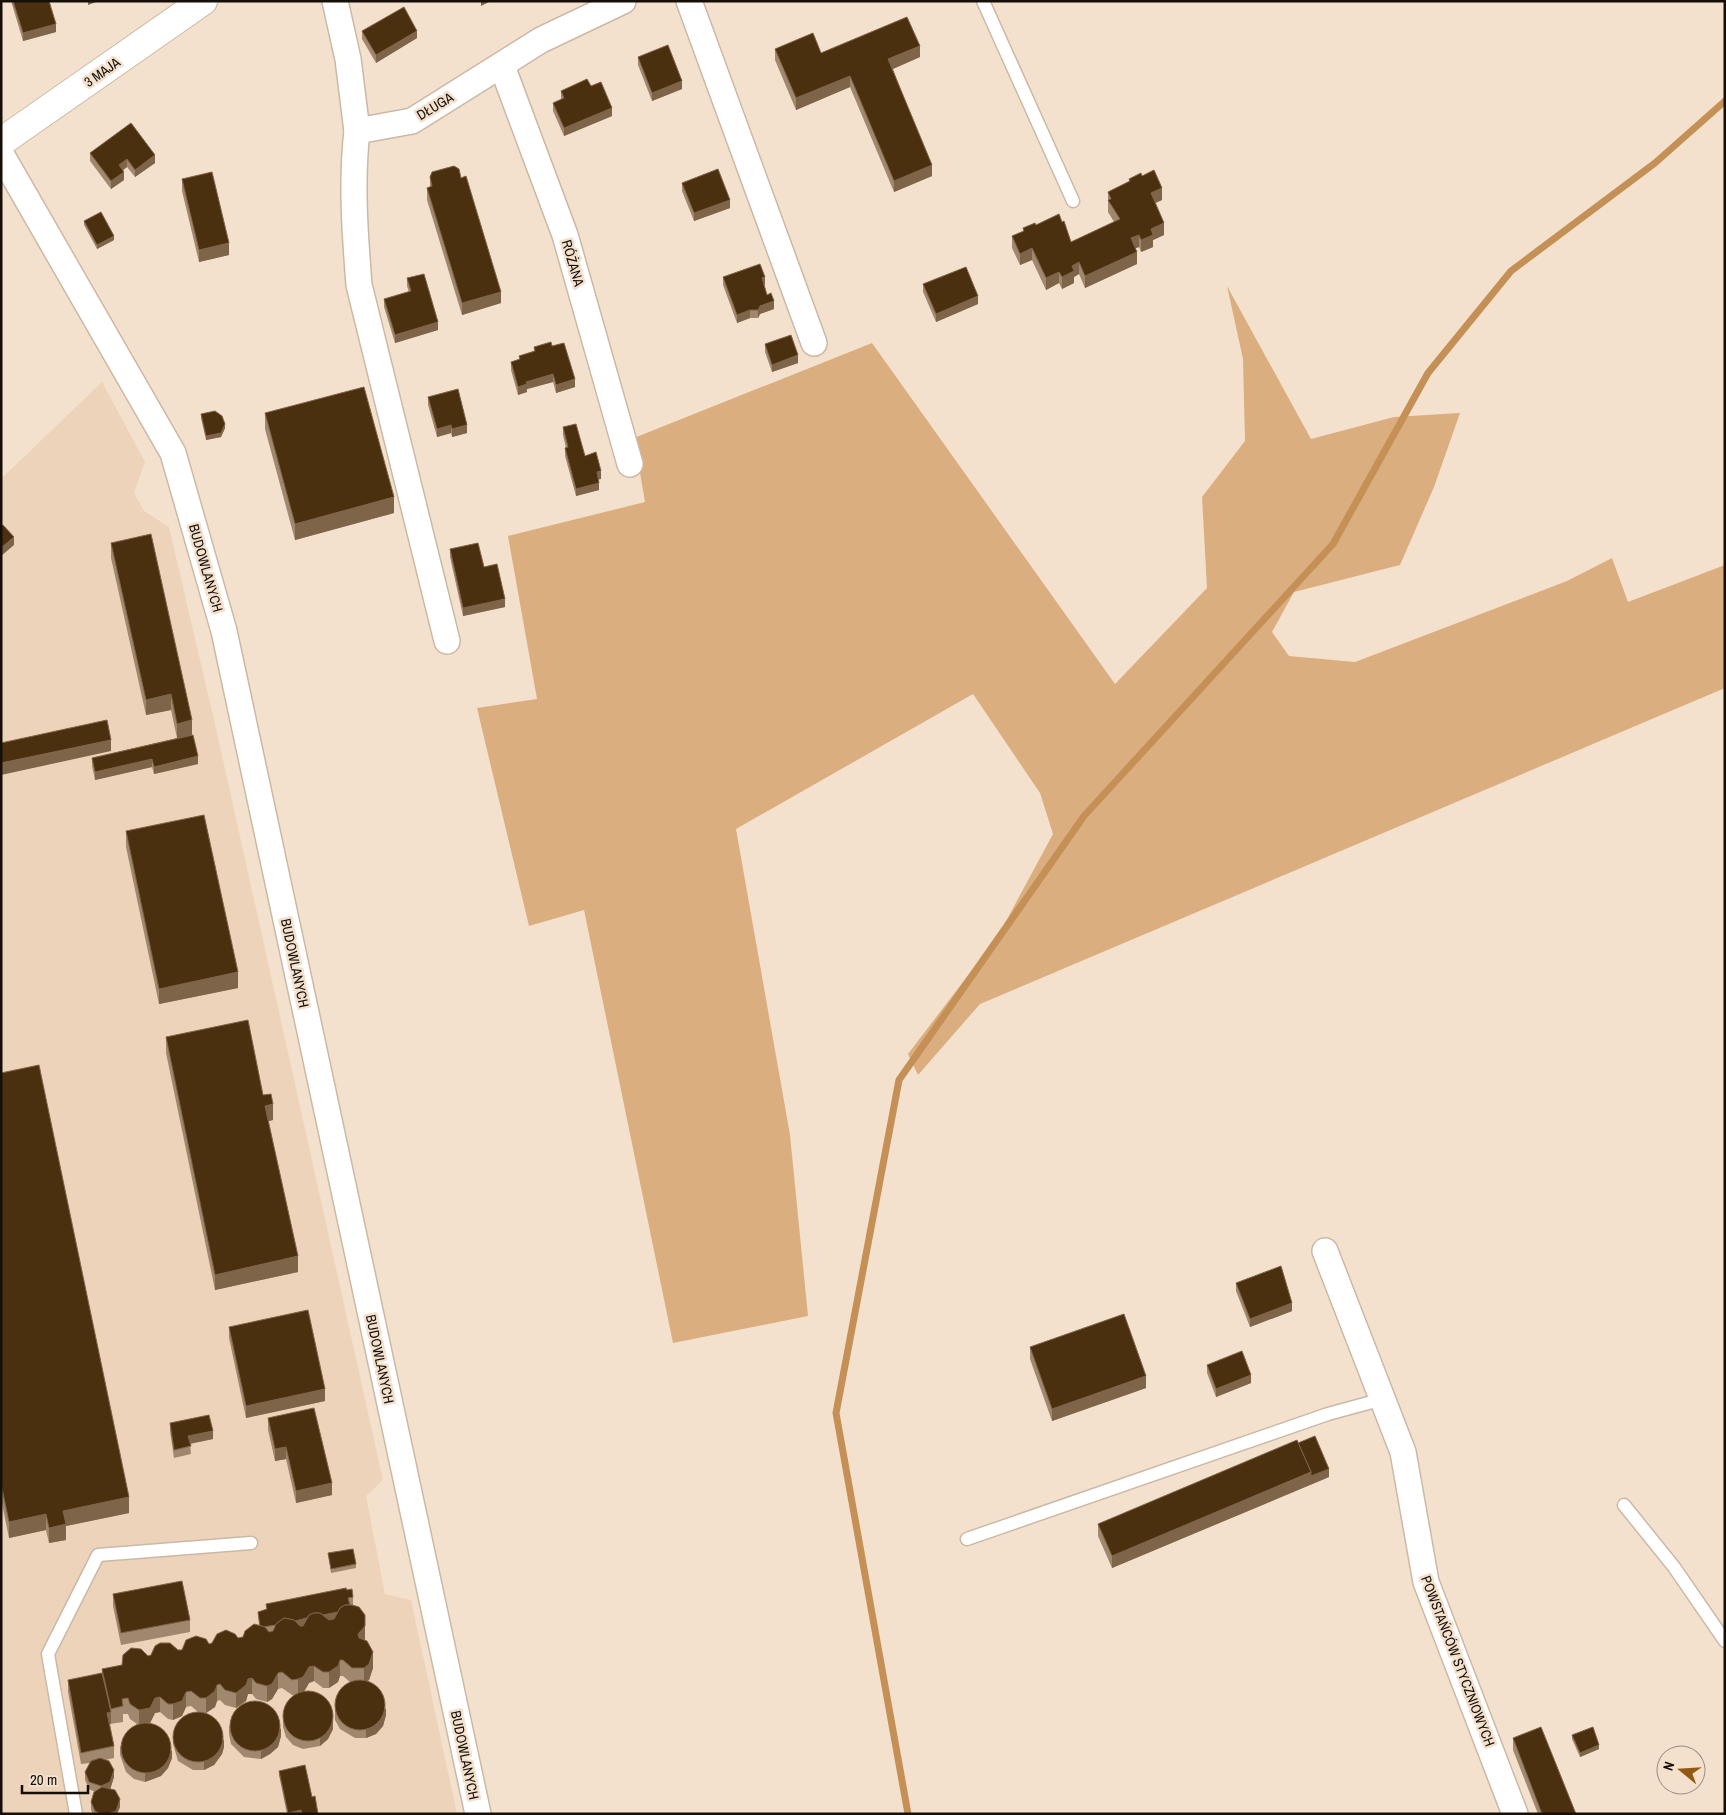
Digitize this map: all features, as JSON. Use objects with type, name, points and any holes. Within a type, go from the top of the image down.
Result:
[{"type":"street","name":"3 MAJA","points":[[1,142],[203,1]]},
{"type":"street","points":[[335,1],[348,59],[357,131],[355,152],[355,230],[359,285],[447,641]]},
{"type":"street","name":"DŁUGA","points":[[357,131],[412,121],[541,40],[623,1]]},
{"type":"street","points":[[689,1],[814,343]]},
{"type":"street","name":"RÓŻANA","points":[[502,66],[565,235],[630,464]]},
{"type":"street","name":"BUDOWLANYCH","points":[[1,154],[173,453],[179,472],[224,631],[478,1814]]},
{"type":"street","name":"POWSTAŃCÓW STYCZNIOWYCH","points":[[1325,1251],[1403,1452],[1426,1582],[1515,1814]]},
{"type":"lane","points":[[983,1],[1073,201]]},
{"type":"lane","points":[[967,1539],[1328,1414],[1383,1399]]},
{"type":"lane","points":[[1624,1504],[1674,1567],[1725,1641]]},
{"type":"lane","points":[[76,1814],[48,1654],[98,1555],[251,1543]]},
{"type":"shaded area","points":[[1227,286],[1311,439],[1394,417],[1460,413],[1434,487],[1400,565],[1294,592],[1272,632],[1289,656],[1355,662],[1567,581],[1612,558],[1628,602],[1725,565],[1725,688],[980,1004],[918,1075],[908,1054],[998,936],[1053,834],[1040,793],[973,694],[736,829],[790,1135],[808,1316],[673,1343],[584,910],[529,926],[477,708],[537,699],[508,536],[645,502],[634,438],[872,343],[1115,684],[1207,588],[1202,497],[1245,441],[1243,359]]},
{"type":"shaded area","points":[[102,382],[145,462],[134,493],[144,511],[169,527],[217,733],[383,1480],[366,1496],[385,1594],[411,1600],[457,1814],[1,1814],[1,479]]},
{"type":"building","points":[[13,1],[49,1],[56,24],[23,33]]},
{"type":"building","points":[[404,7],[417,31],[376,55],[362,31]]},
{"type":"building","points":[[907,17],[920,46],[888,59],[932,165],[894,181],[850,76],[796,98],[775,49],[813,33],[821,53]]},
{"type":"building","points":[[668,45],[682,81],[652,93],[638,57]]},
{"type":"building","points":[[587,79],[591,86],[601,82],[612,108],[564,128],[553,103],[564,98],[561,91]]},
{"type":"building","points":[[131,123],[155,155],[135,170],[127,159],[119,165],[124,172],[111,181],[90,153]]},
{"type":"building","points":[[454,166],[459,169],[461,178],[466,176],[501,292],[462,303],[427,188],[432,186],[430,177],[432,172]]},
{"type":"building","points":[[718,169],[730,200],[694,213],[682,183]]},
{"type":"building","points":[[1154,170],[1162,188],[1151,193],[1164,223],[1151,229],[1153,235],[1141,240],[1139,235],[1131,238],[1137,252],[1085,276],[1079,262],[1072,266],[1074,271],[1062,277],[1059,272],[1046,278],[1032,248],[1020,254],[1012,236],[1024,231],[1023,228],[1035,223],[1036,225],[1059,214],[1062,222],[1064,221],[1071,242],[1120,219],[1108,200],[1111,199],[1108,192],[1141,173],[1142,176]]},
{"type":"building","points":[[212,172],[229,243],[199,250],[182,179]]},
{"type":"building","points":[[101,212],[114,236],[97,245],[84,221]]},
{"type":"building","points":[[760,264],[765,277],[762,278],[767,295],[771,293],[774,301],[760,306],[758,310],[750,310],[737,315],[723,277]]},
{"type":"building","points":[[966,267],[978,296],[936,314],[923,284]]},
{"type":"building","points":[[424,274],[438,322],[395,335],[384,299],[411,291],[407,278]]},
{"type":"building","points":[[791,335],[798,355],[772,365],[765,344]]},
{"type":"building","points":[[551,342],[552,346],[564,343],[575,379],[556,385],[553,374],[526,382],[527,384],[518,387],[511,362],[520,359],[519,356],[535,351],[534,347]]},
{"type":"building","points":[[364,387],[394,497],[295,524],[265,413]]},
{"type":"building","points":[[458,389],[467,425],[452,429],[451,425],[437,429],[428,397]]},
{"type":"building","points":[[215,411],[222,416],[225,424],[221,433],[206,436],[201,414]]},
{"type":"building","points":[[576,424],[585,456],[596,452],[601,471],[597,472],[599,483],[576,489],[565,448],[568,447],[563,427]]},
{"type":"building","points":[[3,525],[14,537],[1,548],[1,526]]},
{"type":"building","points":[[151,534],[192,720],[177,724],[171,694],[146,700],[111,543]]},
{"type":"building","points":[[478,543],[484,567],[497,564],[505,599],[463,608],[450,549]]},
{"type":"building","points":[[107,720],[111,740],[1,763],[1,743]]},
{"type":"building","points":[[193,735],[198,756],[154,767],[152,759],[95,772],[92,758]]},
{"type":"building","points":[[204,815],[238,972],[159,989],[126,831]]},
{"type":"building","points":[[248,1020],[263,1095],[271,1094],[273,1104],[265,1106],[298,1256],[215,1275],[166,1037]]},
{"type":"building","points":[[39,1065],[129,1497],[63,1511],[66,1524],[49,1528],[46,1514],[9,1522],[1,1484],[1,1073]]},
{"type":"building","points":[[1281,1266],[1292,1303],[1250,1319],[1236,1283]]},
{"type":"building","points":[[308,1310],[325,1389],[246,1406],[229,1327]]},
{"type":"building","points":[[1124,1314],[1146,1376],[1052,1409],[1030,1347]]},
{"type":"building","points":[[1242,1351],[1251,1375],[1216,1389],[1207,1365]]},
{"type":"building","points":[[314,1408],[332,1483],[296,1491],[286,1447],[275,1449],[268,1418]]},
{"type":"building","points":[[209,1415],[213,1431],[188,1436],[191,1446],[174,1450],[170,1423]]},
{"type":"building","points":[[1315,1436],[1329,1469],[1311,1476],[1298,1443]]},
{"type":"building","points":[[1297,1440],[1311,1472],[1112,1556],[1098,1524]]},
{"type":"building","points":[[353,1549],[356,1564],[331,1569],[328,1553]]},
{"type":"building","points":[[182,1581],[190,1620],[121,1633],[113,1594]]},
{"type":"building","points":[[346,1588],[347,1590],[352,1589],[353,1597],[348,1598],[350,1605],[345,1605],[338,1612],[323,1615],[314,1613],[307,1618],[295,1621],[284,1618],[276,1625],[260,1626],[258,1612],[267,1609],[266,1604]]},
{"type":"building","points":[[345,1605],[359,1607],[365,1615],[365,1626],[358,1634],[359,1638],[367,1641],[373,1652],[369,1664],[364,1668],[352,1668],[343,1660],[340,1660],[338,1666],[329,1672],[323,1672],[314,1666],[309,1667],[303,1677],[298,1679],[292,1680],[282,1672],[278,1673],[272,1684],[267,1686],[256,1683],[252,1678],[248,1679],[246,1685],[236,1693],[225,1690],[220,1684],[206,1698],[200,1698],[191,1691],[186,1692],[182,1701],[168,1704],[160,1697],[155,1698],[150,1708],[139,1710],[130,1704],[128,1698],[122,1699],[123,1706],[111,1709],[102,1669],[122,1665],[123,1655],[131,1648],[141,1649],[148,1656],[151,1655],[155,1646],[160,1643],[170,1643],[178,1650],[182,1650],[186,1640],[196,1636],[206,1639],[209,1644],[212,1643],[217,1634],[226,1630],[235,1634],[238,1638],[243,1637],[245,1631],[254,1624],[265,1627],[269,1632],[273,1631],[276,1624],[284,1618],[294,1620],[300,1626],[303,1626],[309,1615],[314,1613],[320,1613],[329,1620],[334,1619],[340,1608]]},
{"type":"building","points":[[102,1673],[111,1712],[107,1713],[114,1746],[81,1753],[68,1680]]},
{"type":"building","points":[[355,1680],[365,1680],[378,1687],[385,1700],[385,1710],[378,1723],[365,1730],[355,1730],[346,1726],[339,1719],[335,1710],[335,1700],[339,1691],[346,1684]]},
{"type":"building","points":[[303,1691],[313,1691],[326,1698],[333,1711],[333,1721],[326,1734],[313,1741],[303,1741],[294,1737],[287,1730],[283,1721],[283,1711],[287,1702],[294,1695]]},
{"type":"building","points":[[250,1701],[260,1701],[273,1708],[280,1721],[280,1731],[273,1744],[260,1751],[250,1751],[241,1747],[234,1740],[230,1731],[230,1721],[234,1712],[241,1705]]},
{"type":"building","points":[[193,1712],[203,1712],[216,1719],[223,1732],[223,1742],[216,1755],[203,1762],[193,1762],[184,1758],[177,1751],[173,1742],[173,1732],[177,1723],[184,1716]]},
{"type":"building","points":[[141,1723],[151,1723],[164,1730],[171,1743],[171,1753],[164,1766],[151,1773],[141,1773],[132,1769],[125,1762],[121,1753],[121,1743],[125,1734],[132,1727]]},
{"type":"building","points":[[1541,1727],[1576,1814],[1542,1814],[1513,1738]]},
{"type":"building","points":[[1593,1727],[1599,1745],[1580,1753],[1572,1735]]},
{"type":"building","points":[[100,1758],[109,1761],[114,1770],[110,1782],[101,1786],[89,1782],[85,1772],[91,1761]]},
{"type":"building","points":[[305,1765],[312,1797],[315,1796],[318,1814],[302,1814],[301,1810],[288,1813],[279,1771]]},
{"type":"building","points":[[102,1787],[115,1790],[120,1799],[116,1811],[101,1814],[95,1811],[91,1802],[94,1792]]},
{"type":"waterway","points":[[908,1814],[836,1413],[899,1080],[1084,816],[1333,544],[1428,373],[1511,271],[1655,163],[1725,101]]}]
